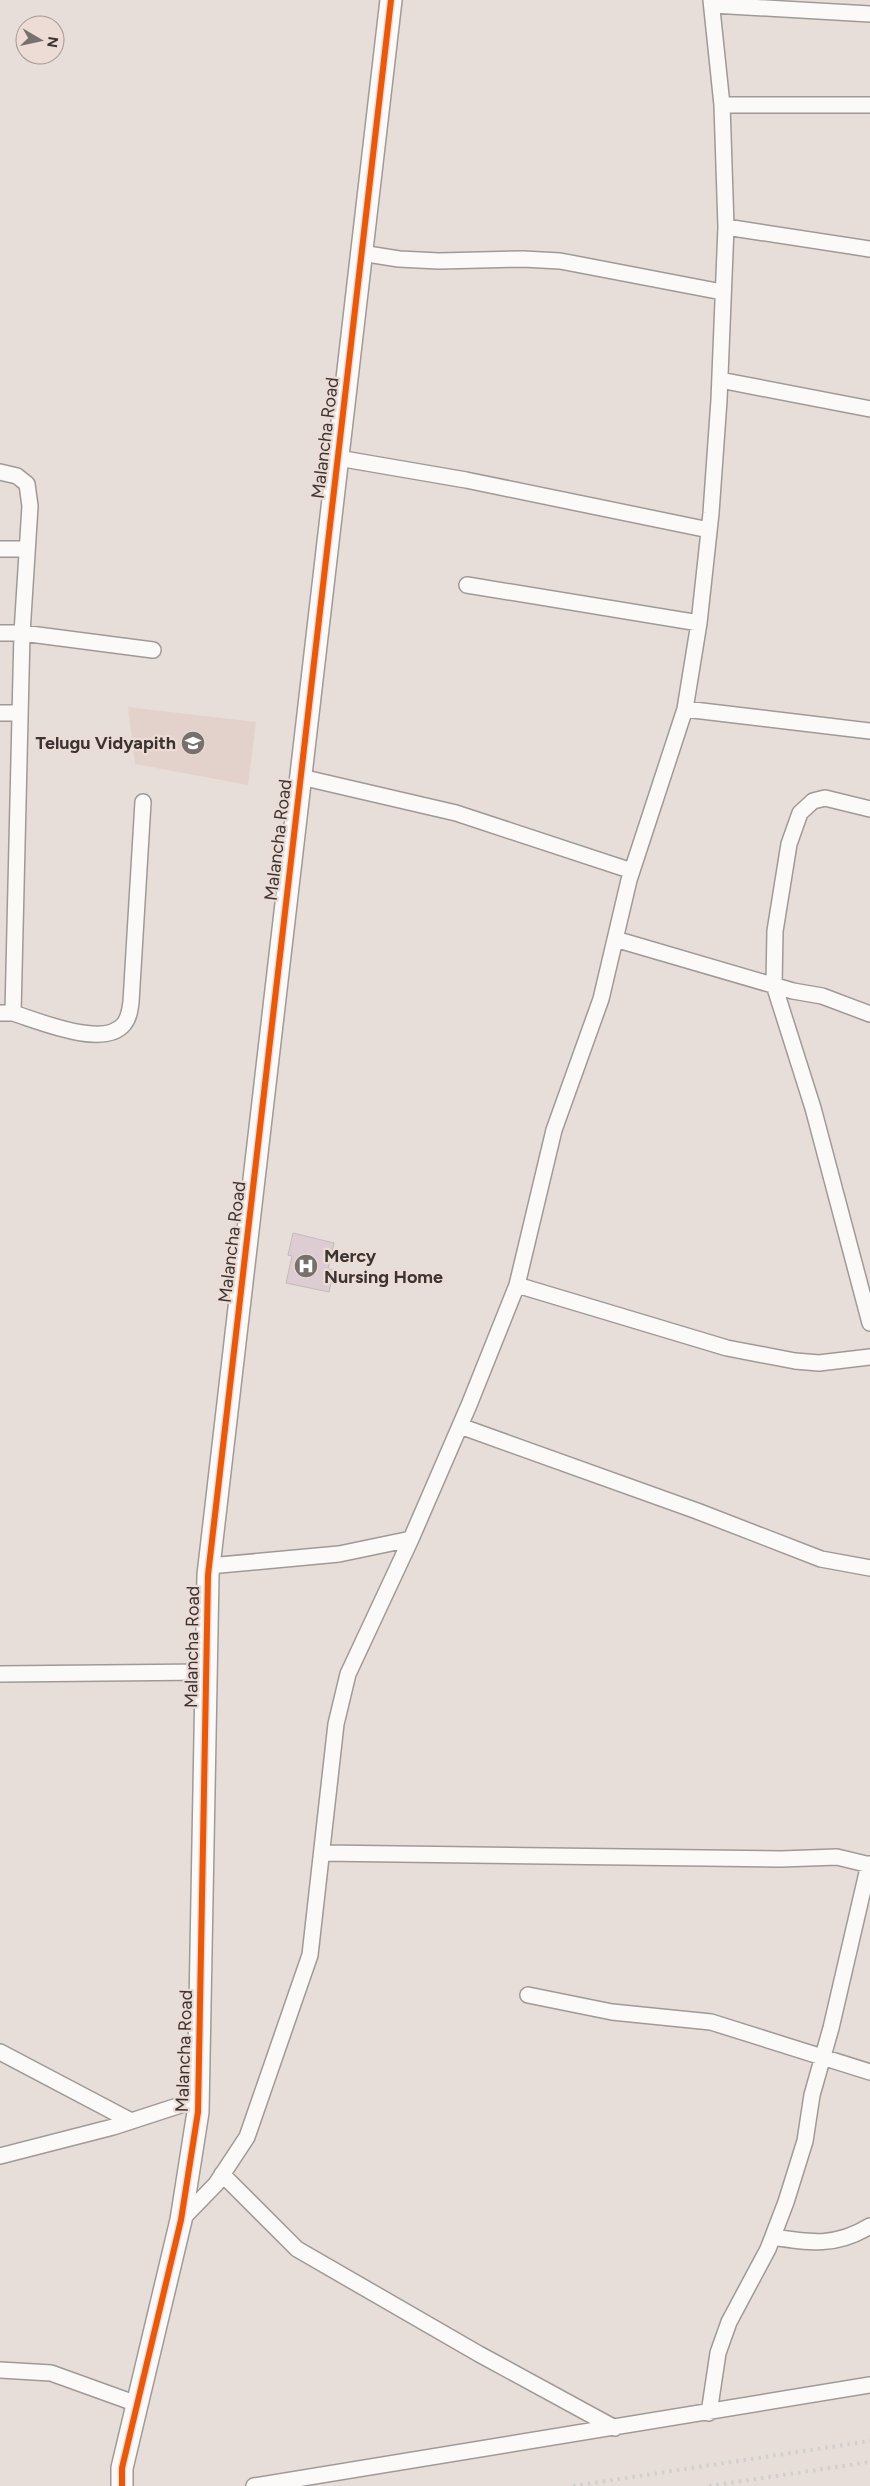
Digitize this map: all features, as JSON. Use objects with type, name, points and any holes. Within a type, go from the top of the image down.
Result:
[{"type":"street","name":"Malancha Road","points":[[122,2486],[122,2468],[181,2220],[199,2099],[209,1566],[391,0]]},
{"type":"street","points":[[181,2220],[222,2174],[247,2137],[310,1955],[336,1724],[348,1674],[411,1539],[460,1426],[517,1285],[554,1130],[600,999],[632,871],[684,709],[699,624],[709,530],[720,380],[726,228],[722,105],[711,2],[870,14]]},
{"type":"street","points":[[722,105],[870,104]]},
{"type":"street","points":[[726,228],[870,249]]},
{"type":"street","points":[[361,253],[399,259],[439,261],[523,259],[560,261],[722,292]]},
{"type":"street","points":[[720,380],[870,409]]},
{"type":"street","points":[[338,458],[529,493],[709,530]]},
{"type":"street","points":[[0,472],[16,476],[27,484],[30,506],[22,633],[7,1013],[89,1035],[110,1034],[123,1026],[128,1018],[143,802]]},
{"type":"street","points":[[0,549],[27,550]]},
{"type":"street","points":[[467,585],[699,624]]},
{"type":"street","points":[[0,633],[22,633],[153,650]]},
{"type":"street","points":[[684,709],[870,731]]},
{"type":"street","points":[[0,713],[20,713]]},
{"type":"street","points":[[301,777],[456,814],[632,871]]},
{"type":"street","points":[[870,809],[825,798],[813,801],[800,813],[789,844],[775,931],[774,985],[813,1108],[870,1323]]},
{"type":"street","points":[[615,939],[774,985],[822,996],[870,1014]]},
{"type":"street","points":[[517,1285],[726,1348],[795,1361],[819,1363],[870,1357]]},
{"type":"street","points":[[460,1426],[707,1514],[821,1559],[870,1568]]},
{"type":"street","points":[[209,1566],[339,1554],[411,1539]]},
{"type":"street","points":[[0,1674],[206,1672]]},
{"type":"street","points":[[322,1853],[782,1859],[837,1857],[869,1864],[812,2095],[805,2141],[773,2237],[730,2322],[718,2353],[709,2413]]},
{"type":"street","points":[[528,1996],[612,2012],[711,2022],[870,2072]]},
{"type":"street","points":[[0,2052],[131,2121]]},
{"type":"street","points":[[0,2156],[131,2121],[199,2099]]},
{"type":"street","points":[[222,2174],[297,2249],[479,2354],[615,2428]]},
{"type":"street","points":[[773,2237],[807,2243],[825,2243],[845,2238],[870,2226]]},
{"type":"street","points":[[0,2370],[51,2374],[137,2404]]},
{"type":"street","points":[[254,2486],[709,2413],[870,2385]]},
{"type":"shaded area","name":"Telugu Vidyapith","points":[[128,707],[256,722],[248,785],[135,764]]},
{"type":"building","points":[[293,1233],[334,1243],[328,1269],[334,1270],[329,1292],[286,1283],[292,1256],[288,1255]]},
{"type":"railway","points":[[573,2486],[870,2441]]},
{"type":"railway","points":[[709,2486],[870,2462]]},
{"type":"cycle path","points":[[122,2486],[122,2468],[181,2220],[198,2112],[208,1575],[391,0]]},
{"type":"place","name":"Telugu Vidyapith","points":[[193,743]]},
{"type":"place","name":"Mercy Nursing Home","points":[[306,1266]]}]
